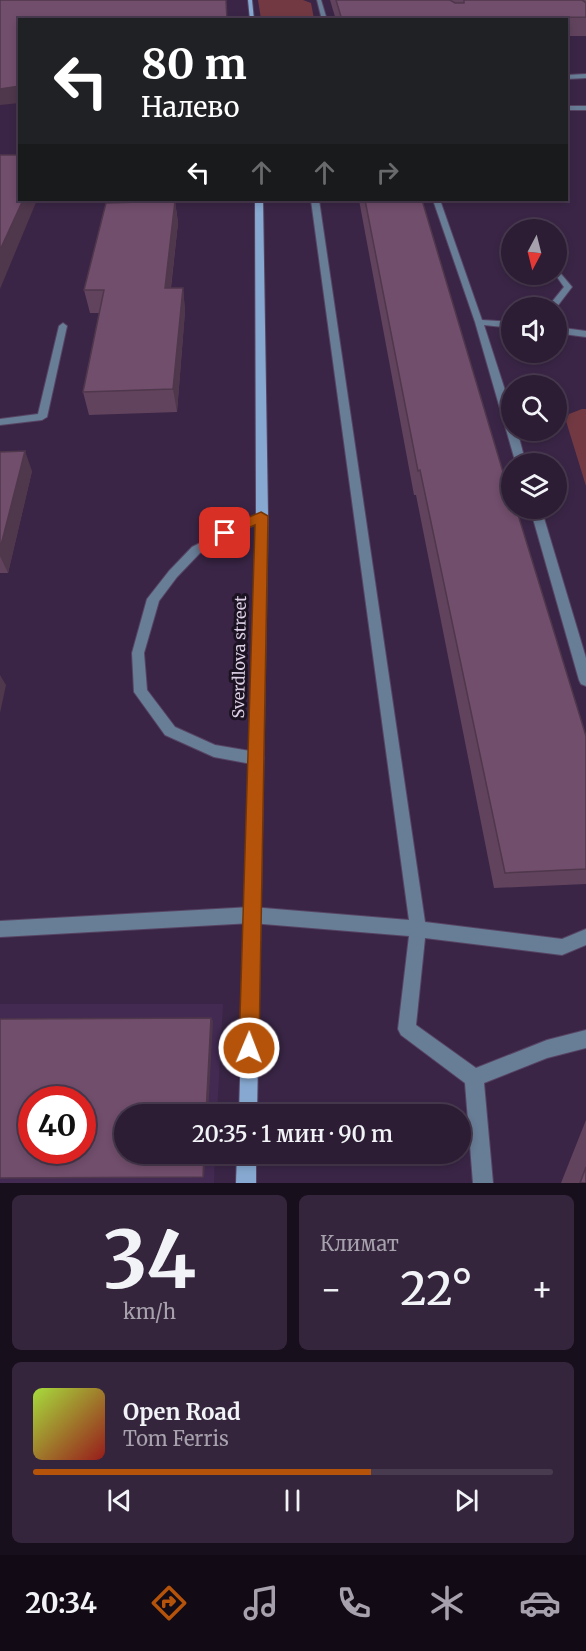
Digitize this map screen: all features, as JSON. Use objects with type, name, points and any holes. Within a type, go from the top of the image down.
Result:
[{"type":"street","points":[[250,0],[252,18]]},
{"type":"street","points":[[320,0],[324,18]]},
{"type":"street","points":[[568,76],[586,76]]},
{"type":"street","points":[[568,108],[586,108]]},
{"type":"street","name":"Sverdlova street","points":[[248,1104],[261,516],[259,201]]},
{"type":"street","points":[[315,201],[418,928],[407,1029],[474,1078],[483,1183]]},
{"type":"street","points":[[436,201],[479,322],[501,394]]},
{"type":"street","points":[[560,297],[568,287],[567,285]]},
{"type":"street","points":[[479,322],[501,324]]},
{"type":"street","points":[[0,422],[42,417],[63,326]]},
{"type":"street","points":[[567,331],[586,333]]},
{"type":"street","points":[[257,758],[214,751],[170,731],[141,692],[138,653],[153,599],[173,574],[196,550],[261,516]]},
{"type":"street","points":[[538,519],[586,680]]},
{"type":"street","points":[[0,929],[252,915],[418,928],[562,947],[586,938]]},
{"type":"street","points":[[474,1078],[547,1049],[586,1039]]},
{"type":"street","points":[[246,1183],[247,1164]]},
{"type":"shaded area","points":[[258,0],[303,0],[311,3],[314,18],[261,18]]},
{"type":"shaded area","points":[[586,409],[586,486],[567,424],[569,414]]},
{"type":"shaded area","points":[[0,1004],[223,1004],[218,1104],[114,1104],[114,1164],[215,1164],[214,1183],[0,1183]]},
{"type":"building","points":[[0,0],[226,0],[227,18],[18,18],[18,86],[0,89]]},
{"type":"building","points":[[336,0],[450,0],[455,3],[464,3],[464,0],[582,0],[586,3],[586,17],[341,18]]},
{"type":"building","points":[[0,155],[18,155],[18,201],[23,201],[0,250]]},
{"type":"building","points":[[175,201],[165,288],[183,288],[173,389],[83,392],[104,290],[84,290],[106,203]]},
{"type":"building","points":[[365,201],[422,201],[501,465],[501,519],[519,519],[586,736],[586,869],[505,873],[420,470],[418,471]]},
{"type":"building","points":[[25,451],[0,549],[0,452]]},
{"type":"building","points":[[211,1018],[207,1104],[114,1104],[114,1164],[204,1164],[203,1177],[0,1178],[0,1019]]},
{"type":"building","points":[[586,1167],[586,1183],[580,1183]]},
{"type":"route","points":[[225,533],[261,516],[249,1048]]}]
